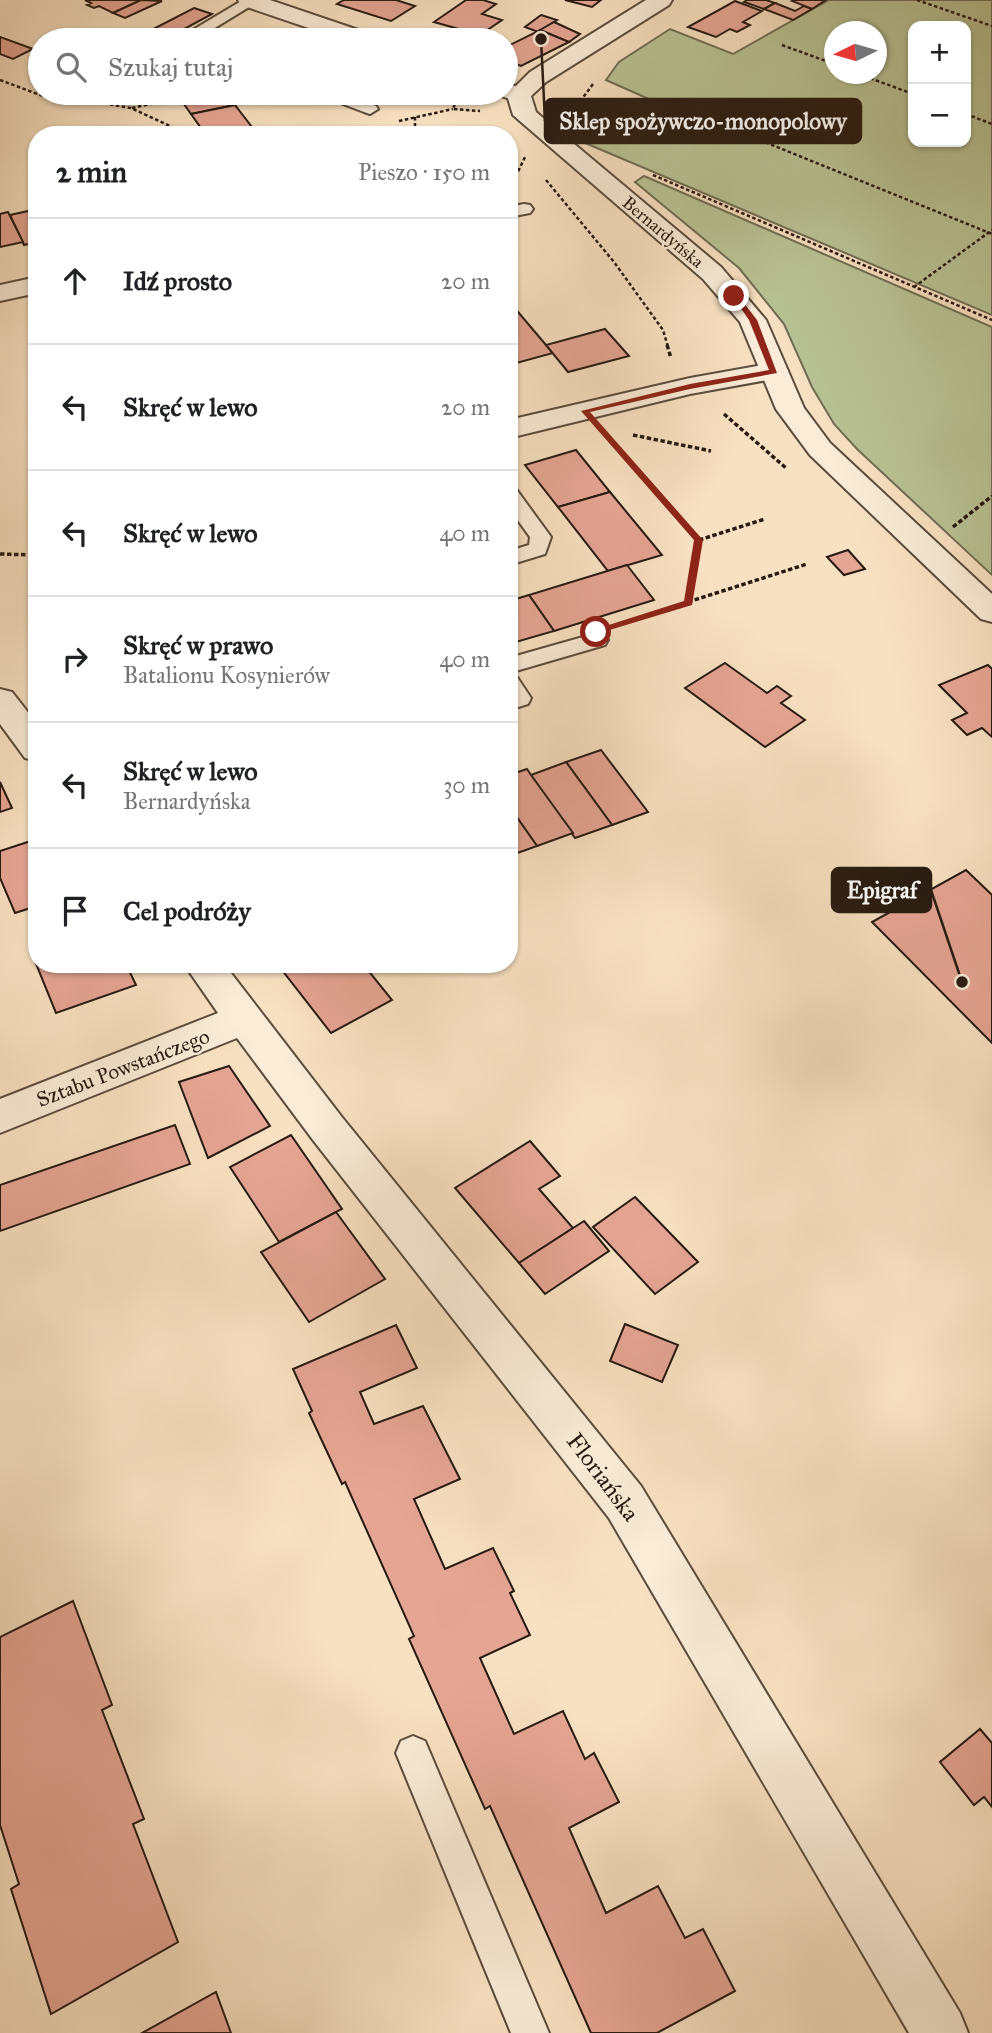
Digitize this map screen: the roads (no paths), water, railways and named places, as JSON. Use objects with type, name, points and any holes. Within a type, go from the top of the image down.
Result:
[{"type":"street","points":[[251,0],[330,28]]},
{"type":"street","points":[[292,15],[320,0]]},
{"type":"street","points":[[518,90],[661,0]]},
{"type":"street","name":"Bernardyńska","points":[[518,102],[525,115],[712,273],[734,296],[753,320],[790,409],[821,449],[992,612]]},
{"type":"street","points":[[0,293],[28,287]]},
{"type":"street","points":[[518,427],[690,386],[774,371]]},
{"type":"street","points":[[0,700],[28,737]]},
{"type":"street","name":"Floriańska","points":[[210,973],[327,1128],[625,1502],[940,2033]]},
{"type":"street","name":"Sztabu Powstańczego","points":[[0,1116],[245,1019]]},
{"type":"lane","points":[[208,28],[251,0]]},
{"type":"lane","points":[[360,105],[370,109]]},
{"type":"lane","points":[[518,506],[541,537],[538,549],[518,555]]},
{"type":"lane","points":[[518,663],[597,640]]},
{"type":"lane","points":[[413,1753],[530,2033]]},
{"type":"place","name":"Sklep spożywczo-monopolowy","points":[[541,39]]},
{"type":"place","name":"Epigraf","points":[[962,982]]}]
